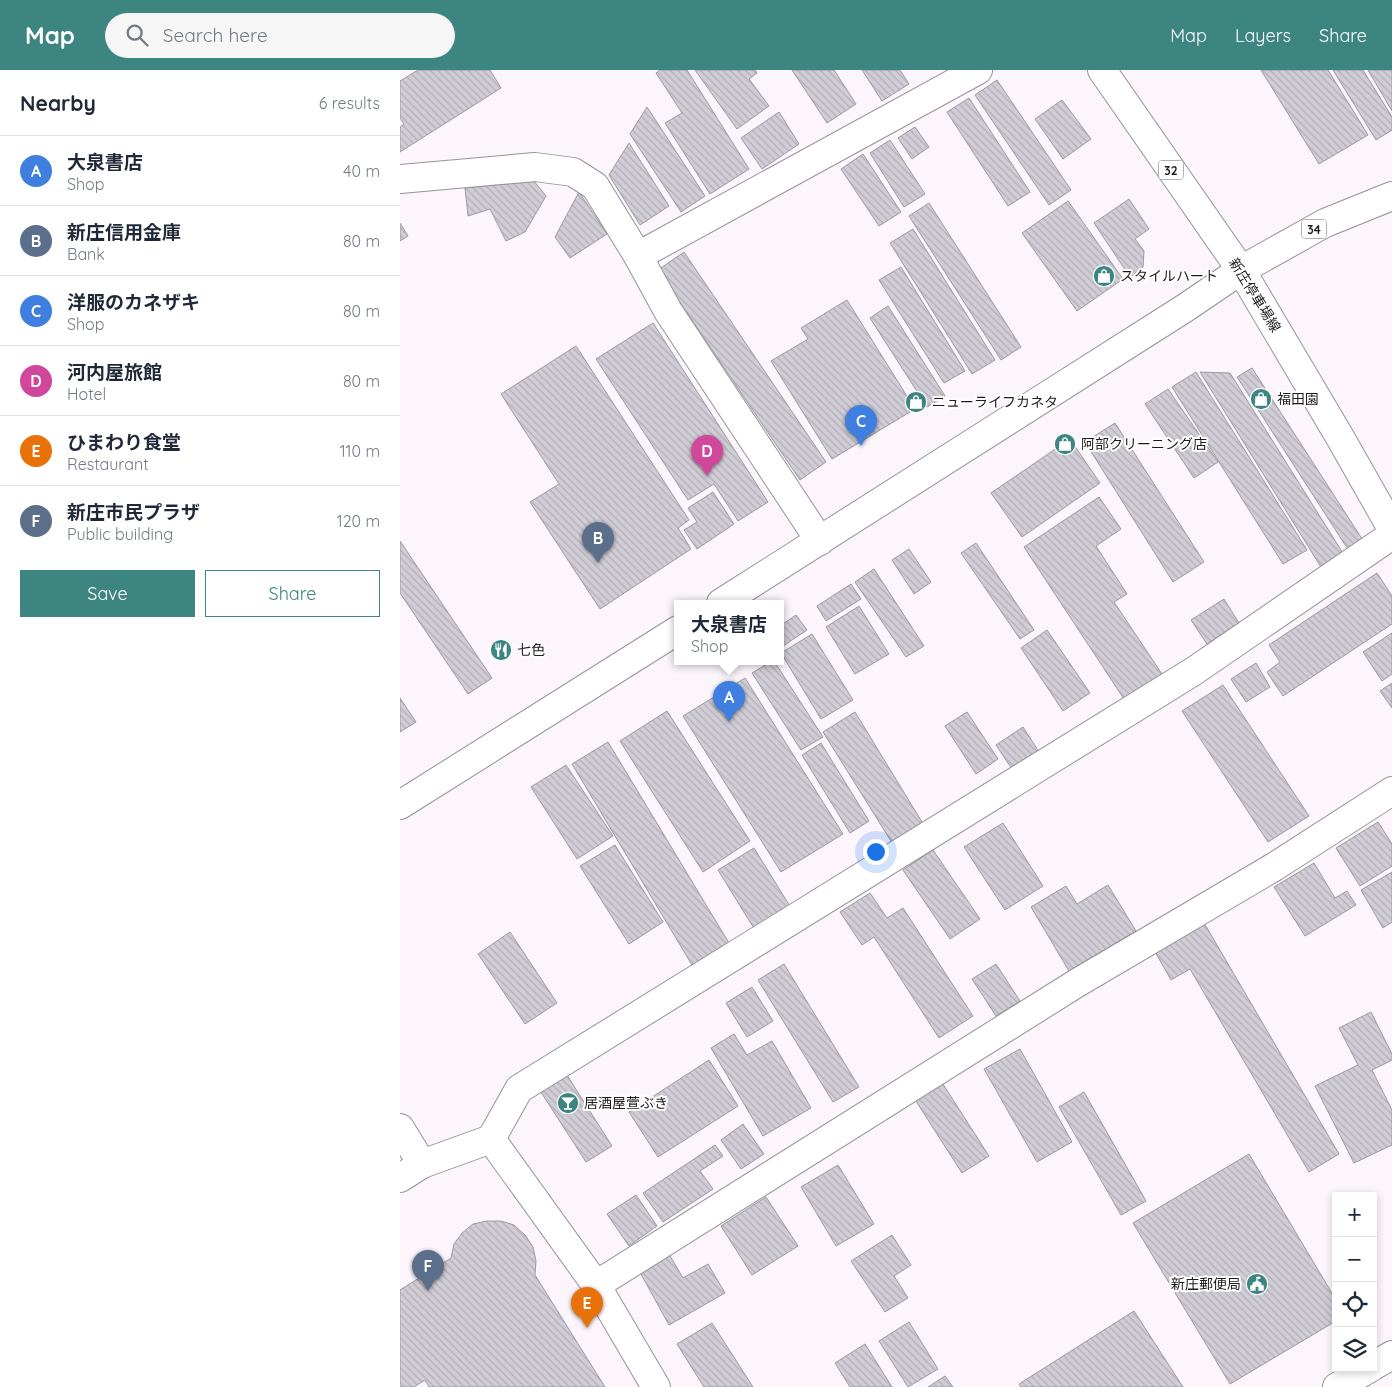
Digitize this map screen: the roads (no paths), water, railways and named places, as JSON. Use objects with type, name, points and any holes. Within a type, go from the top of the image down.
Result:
[{"type":"street","points":[[638,256],[978,70]]},
{"type":"street","name":"新庄停車場線","points":[[1102,70],[1241,270],[1392,529]]},
{"type":"street","points":[[400,179],[535,168],[573,172],[595,186],[638,256],[668,310],[820,541]]},
{"type":"street","name":"34","points":[[1241,270],[1325,222],[1392,196]]},
{"type":"street","points":[[726,600],[1241,270]]},
{"type":"street","points":[[400,1128],[411,1171],[491,1139],[519,1089],[1194,671],[1392,535]]},
{"type":"street","points":[[400,805],[674,633]]},
{"type":"street","points":[[596,1285],[1077,983],[1274,867],[1392,791]]},
{"type":"street","points":[[491,1139],[596,1285],[656,1387]]},
{"type":"street","points":[[1377,1364],[1392,1355]]},
{"type":"street","points":[[1337,1387],[1363,1372]]},
{"type":"place","name":"スタイルハート","points":[[1104,276]]},
{"type":"place","name":"福田園","points":[[1261,399]]},
{"type":"place","name":"ニューライフカネタ","points":[[916,402]]},
{"type":"place","name":"阿部クリーニング店","points":[[1065,444]]},
{"type":"place","name":"洋服のカネザキ","points":[[861,446]]},
{"type":"place","name":"河内屋旅館","points":[[707,476]]},
{"type":"place","name":"新庄信用金庫","points":[[598,563]]},
{"type":"place","name":"七色","points":[[501,650]]},
{"type":"place","name":"大泉書店","points":[[729,722]]},
{"type":"place","name":"居酒屋萱ぶき","points":[[568,1103]]},
{"type":"place","name":"新庄郵便局","points":[[1257,1284]]},
{"type":"place","name":"新庄市民プラザ","points":[[428,1291]]},
{"type":"place","name":"ひまわり食堂","points":[[587,1328]]}]
